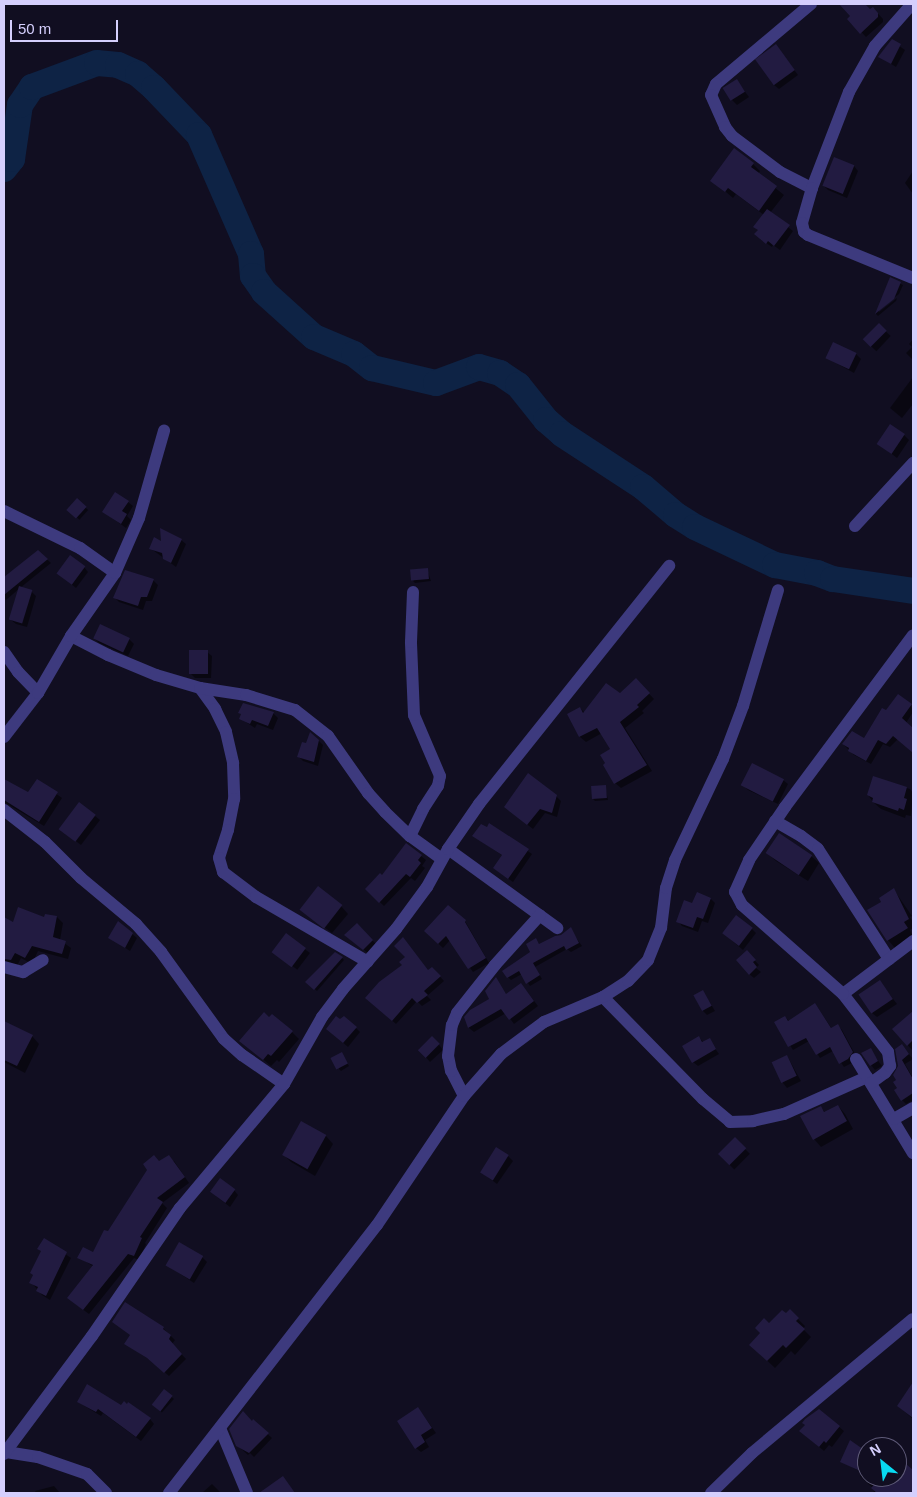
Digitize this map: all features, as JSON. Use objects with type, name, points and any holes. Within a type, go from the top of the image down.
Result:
[{"type":"street","points":[[812,4],[716,84],[711,95],[725,126],[732,136],[780,172],[812,188]]},
{"type":"street","points":[[912,4],[875,46],[849,92],[812,188],[802,222],[804,232],[808,235],[913,278]]},
{"type":"street","points":[[4,737],[38,693],[71,636],[115,573],[139,518],[164,431]]},
{"type":"street","points":[[855,526],[913,463]]},
{"type":"street","points":[[4,511],[80,548],[115,573]]},
{"type":"street","points":[[106,1493],[87,1474],[38,1457],[5,1453],[92,1336],[170,1222],[284,1084],[322,1018],[396,929],[426,887],[445,854],[479,804],[669,566]]},
{"type":"street","points":[[169,1493],[377,1225],[464,1096],[501,1054],[544,1022],[603,997],[628,981],[640,969],[656,943],[661,928],[666,888],[675,860],[715,778],[740,715],[778,590]]},
{"type":"street","points":[[410,836],[423,809],[438,786],[440,776],[414,715],[413,592]]},
{"type":"street","points":[[603,997],[703,1099],[730,1122],[753,1121],[784,1114],[869,1080],[888,1069],[890,1055],[864,1019],[843,994],[774,931],[742,905],[737,897],[736,888],[745,868],[775,821],[913,635]]},
{"type":"street","points":[[71,636],[108,656],[156,675],[200,688],[246,695],[295,710],[328,736],[368,793],[410,836],[445,854],[557,928]]},
{"type":"street","points":[[4,652],[18,672],[38,693]]},
{"type":"street","points":[[200,688],[215,709],[234,763],[234,798],[228,830],[219,858],[224,872],[256,897],[368,962]]},
{"type":"street","points":[[4,810],[45,842],[81,878],[136,924],[161,952],[224,1039],[242,1055],[284,1084]]},
{"type":"street","points":[[775,821],[801,836],[818,849],[889,959]]},
{"type":"street","points":[[464,1096],[451,1071],[448,1056],[452,1025],[457,1013],[495,965],[540,915]]},
{"type":"street","points":[[843,994],[889,959],[912,945]]},
{"type":"street","points":[[4,967],[23,972],[43,960]]},
{"type":"street","points":[[856,1059],[913,1152]]},
{"type":"street","points":[[894,1119],[913,1108]]},
{"type":"street","points":[[711,1493],[752,1453],[913,1319]]},
{"type":"street","points":[[220,1428],[247,1493]]},
{"type":"building","points":[[839,4],[865,4],[870,9],[873,7],[878,13],[878,17],[860,34],[847,19],[850,16]]},
{"type":"building","points":[[892,39],[901,44],[891,64],[878,57]]},
{"type":"building","points":[[776,44],[795,70],[774,85],[755,59]]},
{"type":"building","points":[[737,79],[745,92],[731,101],[723,88]]},
{"type":"building","points":[[734,148],[754,163],[751,167],[777,186],[759,211],[728,188],[725,192],[710,181]]},
{"type":"building","points":[[834,157],[854,165],[843,194],[822,186]]},
{"type":"building","points":[[767,209],[790,225],[774,246],[768,241],[766,244],[754,234],[758,230],[753,227]]},
{"type":"building","points":[[890,277],[901,282],[894,299],[875,314]]},
{"type":"building","points":[[879,323],[887,331],[871,347],[863,339]]},
{"type":"building","points":[[833,342],[857,353],[849,369],[825,358]]},
{"type":"building","points":[[890,424],[905,434],[892,454],[877,444]]},
{"type":"building","points":[[115,492],[129,501],[122,511],[127,514],[121,524],[102,512]]},
{"type":"building","points":[[77,498],[87,507],[76,519],[66,510]]},
{"type":"building","points":[[160,528],[182,539],[171,563],[163,559],[162,553],[149,549],[154,537],[161,541]]},
{"type":"building","points":[[38,550],[48,559],[4,595],[4,577]]},
{"type":"building","points":[[70,555],[85,566],[72,585],[56,574]]},
{"type":"building","points":[[428,568],[429,579],[411,581],[410,570]]},
{"type":"building","points":[[125,570],[154,579],[147,597],[141,597],[138,606],[113,598]]},
{"type":"building","points":[[19,586],[32,590],[22,624],[9,619]]},
{"type":"building","points":[[100,624],[130,638],[123,652],[93,639]]},
{"type":"building","points":[[189,650],[208,650],[208,674],[189,674]]},
{"type":"building","points":[[636,678],[650,693],[637,705],[639,707],[620,722],[647,765],[614,784],[603,765],[605,763],[600,755],[610,749],[597,728],[579,737],[567,714],[580,707],[583,713],[606,683],[620,693]]},
{"type":"building","points":[[898,694],[912,704],[902,718],[913,728],[913,753],[893,736],[886,744],[878,740],[866,761],[848,751],[849,748],[842,744],[852,731],[864,738],[882,708],[886,710]]},
{"type":"building","points":[[243,703],[274,712],[268,726],[252,720],[250,724],[239,719],[241,714],[238,713]]},
{"type":"building","points":[[310,732],[319,740],[314,762],[297,757],[302,742],[306,743]]},
{"type":"building","points":[[752,763],[784,779],[773,802],[741,785]]},
{"type":"building","points":[[528,773],[557,795],[552,813],[540,809],[527,825],[504,807]]},
{"type":"building","points":[[873,776],[907,787],[904,798],[907,799],[904,810],[899,808],[898,811],[872,802],[873,798],[867,795]]},
{"type":"building","points":[[4,779],[28,792],[37,779],[58,792],[39,822],[4,800]]},
{"type":"building","points":[[606,785],[607,798],[592,799],[591,786]]},
{"type":"building","points":[[79,802],[96,815],[75,842],[59,829]]},
{"type":"building","points":[[489,823],[529,849],[508,879],[493,868],[502,855],[472,836],[481,824],[487,827]]},
{"type":"building","points":[[779,833],[812,855],[799,875],[766,853]]},
{"type":"building","points":[[406,843],[422,855],[418,860],[421,863],[410,877],[406,874],[379,903],[365,889],[380,873],[382,875]]},
{"type":"building","points":[[318,886],[342,905],[324,929],[300,910]]},
{"type":"building","points":[[894,888],[909,919],[904,922],[908,928],[887,941],[867,910],[881,902],[879,898]]},
{"type":"building","points":[[697,892],[711,898],[703,919],[697,917],[693,928],[676,922],[684,900],[692,903]]},
{"type":"building","points":[[448,905],[466,920],[465,922],[486,958],[468,969],[446,936],[438,944],[424,931]]},
{"type":"building","points":[[18,907],[44,917],[45,914],[57,916],[53,937],[66,941],[62,954],[32,946],[25,958],[15,953],[11,960],[4,959],[4,917],[13,922]]},
{"type":"building","points":[[736,915],[753,928],[739,946],[722,933]]},
{"type":"building","points":[[118,921],[133,933],[125,948],[108,938]]},
{"type":"building","points":[[357,923],[373,940],[363,950],[344,935]]},
{"type":"building","points":[[571,927],[579,943],[566,950],[564,946],[533,963],[540,975],[526,984],[519,971],[507,978],[502,971],[530,952],[526,944],[536,938],[539,944],[561,935]]},
{"type":"building","points":[[286,933],[306,948],[292,967],[272,952]]},
{"type":"building","points":[[403,937],[428,970],[432,967],[441,976],[424,991],[428,995],[417,1003],[412,998],[392,1021],[365,998],[379,982],[402,965],[399,962],[405,957],[394,946]]},
{"type":"building","points":[[747,950],[756,960],[753,962],[757,967],[749,975],[736,960]]},
{"type":"building","points":[[335,952],[343,957],[314,990],[305,982]]},
{"type":"building","points":[[496,977],[506,994],[521,983],[534,1001],[509,1020],[501,1009],[468,1028],[464,1017],[470,1010],[489,999],[485,991]]},
{"type":"building","points":[[880,980],[893,999],[871,1014],[858,995]]},
{"type":"building","points":[[703,990],[712,1006],[702,1011],[693,995]]},
{"type":"building","points":[[815,1003],[831,1028],[838,1024],[853,1052],[848,1059],[839,1064],[830,1047],[816,1055],[806,1038],[788,1047],[774,1022],[785,1016],[788,1021]]},
{"type":"building","points":[[913,1011],[913,1040],[907,1046],[892,1029]]},
{"type":"building","points":[[264,1012],[269,1017],[272,1014],[293,1031],[271,1056],[268,1054],[263,1060],[239,1041]]},
{"type":"building","points":[[336,1016],[340,1019],[344,1016],[357,1027],[343,1043],[326,1029]]},
{"type":"building","points":[[4,1021],[33,1035],[17,1066],[4,1060]]},
{"type":"building","points":[[432,1036],[440,1044],[426,1058],[418,1050]]},
{"type":"building","points":[[699,1036],[702,1042],[710,1038],[716,1049],[692,1063],[682,1046]]},
{"type":"building","points":[[902,1044],[909,1054],[902,1060],[913,1079],[913,1093],[901,1101],[894,1090],[897,1088],[893,1082],[896,1080],[893,1075],[898,1066],[895,1049]]},
{"type":"building","points":[[871,1048],[878,1061],[870,1066],[861,1053]]},
{"type":"building","points":[[342,1052],[348,1064],[336,1069],[330,1058]]},
{"type":"building","points":[[787,1055],[797,1076],[781,1083],[772,1062]]},
{"type":"building","points":[[838,1105],[847,1121],[813,1140],[800,1116],[821,1106],[824,1112]]},
{"type":"building","points":[[301,1121],[326,1135],[307,1169],[282,1155]]},
{"type":"building","points":[[735,1137],[746,1148],[729,1165],[718,1154]]},
{"type":"building","points":[[496,1147],[509,1155],[493,1180],[480,1172]]},
{"type":"building","points":[[154,1155],[159,1161],[169,1155],[185,1177],[157,1198],[163,1202],[140,1237],[142,1238],[134,1256],[128,1254],[83,1310],[67,1298],[93,1265],[77,1258],[83,1247],[93,1252],[104,1230],[108,1231],[147,1170],[143,1164]]},
{"type":"building","points":[[220,1178],[235,1189],[225,1203],[210,1192]]},
{"type":"building","points":[[44,1238],[67,1252],[46,1296],[36,1291],[38,1287],[29,1283],[33,1275],[30,1273],[41,1251],[37,1249]]},
{"type":"building","points":[[179,1242],[203,1256],[190,1279],[166,1265]]},
{"type":"building","points":[[125,1302],[164,1327],[163,1329],[171,1335],[169,1339],[182,1354],[164,1373],[147,1358],[124,1344],[130,1335],[112,1322]]},
{"type":"building","points":[[790,1309],[799,1318],[796,1321],[805,1329],[786,1348],[783,1345],[767,1361],[749,1345],[760,1333],[755,1328],[764,1318],[769,1323],[782,1310],[786,1313]]},
{"type":"building","points":[[913,1382],[913,1418],[897,1406]]},
{"type":"building","points":[[87,1384],[121,1405],[124,1401],[127,1404],[128,1402],[151,1418],[136,1437],[98,1409],[96,1412],[77,1402]]},
{"type":"building","points":[[164,1389],[173,1396],[160,1412],[152,1405]]},
{"type":"building","points":[[418,1407],[432,1428],[421,1435],[425,1442],[415,1449],[397,1421]]},
{"type":"building","points":[[819,1409],[840,1426],[826,1443],[824,1441],[819,1447],[799,1431],[805,1425],[802,1423],[805,1419]]},
{"type":"building","points":[[243,1411],[252,1421],[253,1419],[269,1433],[249,1453],[236,1446],[229,1429]]},
{"type":"building","points":[[850,1440],[857,1445],[857,1470],[840,1462]]},
{"type":"building","points":[[907,1465],[913,1470],[913,1493],[877,1493],[871,1488],[907,1487]]},
{"type":"building","points":[[283,1476],[295,1493],[259,1493]]},
{"type":"waterway","points":[[4,169],[12,159],[20,105],[32,87],[97,63],[118,65],[138,74],[199,135],[251,254],[253,276],[264,292],[314,337],[354,354],[372,368],[436,383],[479,367],[500,373],[518,385],[546,420],[562,434],[643,487],[676,515],[695,527],[775,565],[817,573],[833,579],[913,591]]}]
